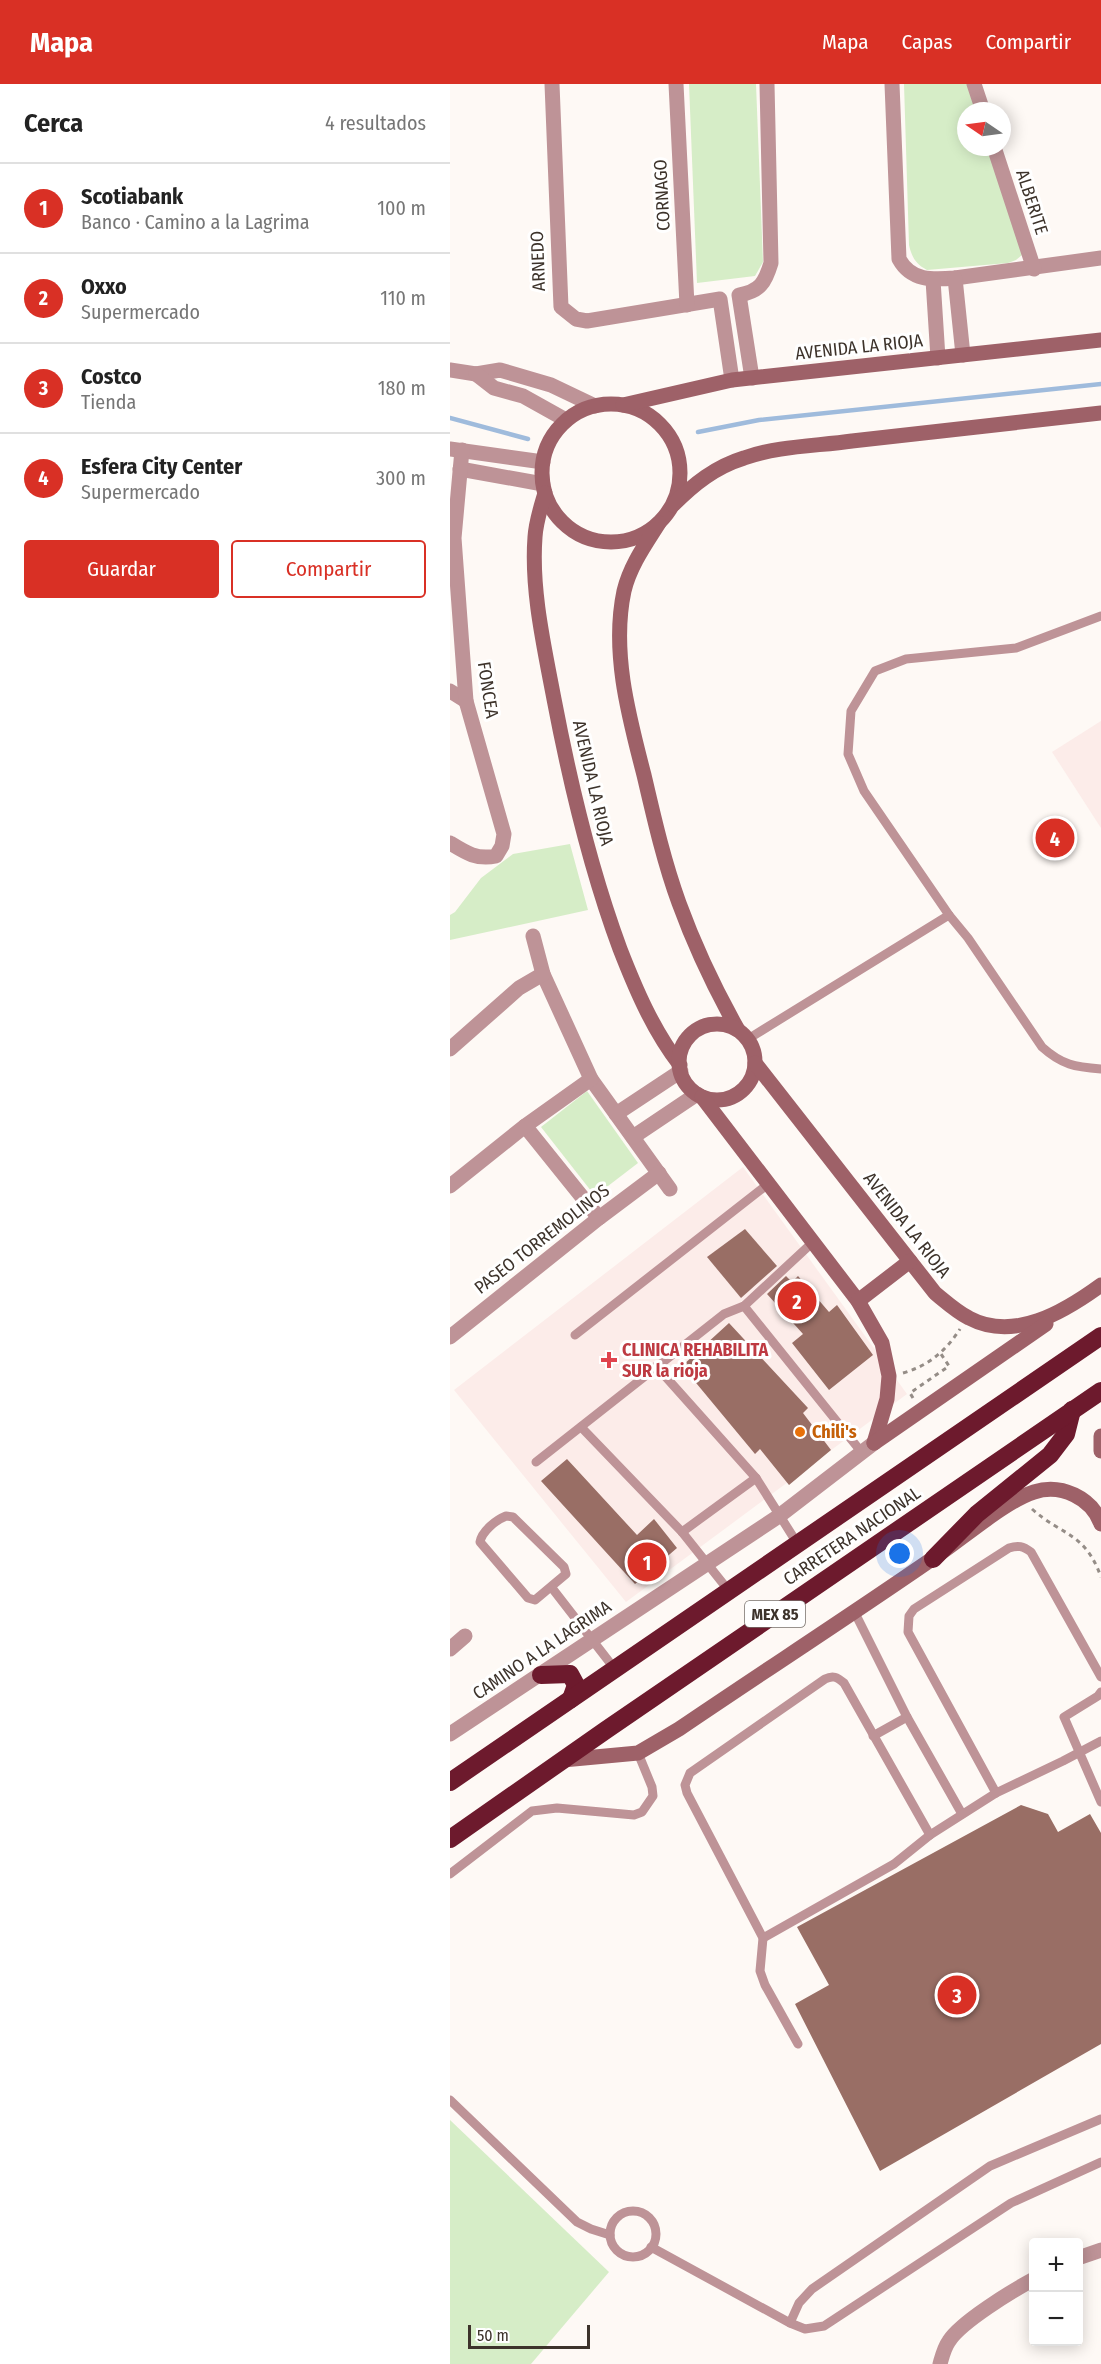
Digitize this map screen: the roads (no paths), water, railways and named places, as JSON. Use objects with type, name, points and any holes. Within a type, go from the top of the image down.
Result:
[{"type":"highway","name":"CARRETERA NACIONAL","points":[[450,1782],[1101,1335]]},
{"type":"highway","name":"CARRETERA NACIONAL","points":[[450,1839],[1101,1390]]},
{"type":"highway","points":[[933,1559],[977,1514],[1050,1455],[1065,1434],[1072,1410]]},
{"type":"highway","points":[[541,1675],[570,1674],[576,1685],[571,1699]]},
{"type":"street","name":"ARNEDO","points":[[552,84],[561,307],[576,319],[587,321],[720,300],[732,380]]},
{"type":"street","name":"CORNAGO","points":[[676,84],[687,305]]},
{"type":"street","points":[[752,378],[739,296],[758,289],[767,277],[771,263],[766,84]]},
{"type":"street","points":[[892,84],[899,259],[903,267],[912,274],[933,280],[1034,269],[1101,258]]},
{"type":"street","points":[[974,84],[980,102]]},
{"type":"street","name":"ALBERITE","points":[[997,156],[1034,269]]},
{"type":"street","points":[[955,278],[963,355]]},
{"type":"street","points":[[933,280],[938,358]]},
{"type":"street","name":"AVENIDA LA RIOJA","points":[[623,405],[732,380],[1101,340]]},
{"type":"street","points":[[450,370],[476,374],[500,370],[528,377],[595,406]]},
{"type":"street","points":[[476,374],[494,388],[523,396],[566,420]]},
{"type":"street","points":[[659,523],[643,535],[624,541],[604,542],[584,537],[567,526],[554,511],[544,488],[543,462],[551,440],[566,420],[580,411],[595,406],[623,405],[644,411],[661,424],[673,442],[680,462],[680,484],[673,505]]},
{"type":"street","points":[[743,1035],[728,1025],[715,1024],[693,1033],[685,1042],[681,1053],[680,1068],[689,1088],[699,1095],[714,1100],[726,1099],[737,1094],[746,1086],[753,1076],[755,1064],[753,1051],[701,959],[678,901],[633,736],[621,668],[620,629],[624,591],[635,560],[673,505],[696,482],[719,468],[745,457],[860,440],[1101,413]]},
{"type":"street","points":[[456,449],[543,462]]},
{"type":"street","name":"FONCEA","points":[[450,843],[473,856],[485,858],[496,856],[502,846],[504,834],[466,701],[452,536],[460,469],[456,449]]},
{"type":"street","points":[[460,469],[544,488]]},
{"type":"street","name":"AVENIDA LA RIOJA","points":[[544,488],[535,534],[534,554],[538,605],[560,732],[581,824],[603,904],[636,990],[662,1042],[680,1068]]},
{"type":"street","points":[[450,691],[466,701]]},
{"type":"street","points":[[533,936],[543,974],[591,1079],[670,1188]]},
{"type":"street","points":[[450,1049],[519,988],[543,974]]},
{"type":"street","name":"AVENIDA LA RIOJA","points":[[755,1064],[935,1293],[968,1318],[982,1324],[1006,1328],[1026,1325],[1072,1306],[1101,1285]]},
{"type":"street","points":[[616,1114],[680,1068]]},
{"type":"street","points":[[450,1186],[525,1126],[591,1079]]},
{"type":"street","points":[[633,1137],[699,1095]]},
{"type":"street","points":[[699,1095],[858,1301],[882,1342],[889,1376],[887,1400],[868,1449]]},
{"type":"street","points":[[525,1126],[599,1218]]},
{"type":"street","name":"PASEO TORREMOLINOS","points":[[450,1337],[659,1173]]},
{"type":"street","points":[[858,1301],[910,1261]]},
{"type":"street","points":[[868,1449],[1072,1306]]},
{"type":"street","points":[[1101,1436],[1101,1451]]},
{"type":"street","name":"CAMINO A LA LAGRIMA","points":[[450,1734],[779,1516],[868,1449]]},
{"type":"street","points":[[563,1760],[638,1753],[679,1729],[933,1559],[1018,1499],[1046,1489],[1060,1490],[1086,1502],[1098,1515],[1101,1524]]},
{"type":"street","points":[[450,1649],[465,1636]]},
{"type":"street","points":[[1083,2256],[1101,2250]]},
{"type":"street","points":[[940,2364],[948,2342],[957,2332],[1029,2282]]},
{"type":"lane","points":[[1101,616],[1016,648],[906,658],[875,671],[851,711],[848,754],[864,791],[1042,1047],[1056,1059],[1076,1067],[1101,1069]]},
{"type":"lane","points":[[743,1035],[950,915]]},
{"type":"lane","points":[[575,1335],[768,1184]]},
{"type":"lane","points":[[536,1462],[724,1314],[744,1306],[813,1242]]},
{"type":"lane","points":[[744,1306],[868,1449]]},
{"type":"lane","points":[[656,1366],[756,1478],[797,1543]]},
{"type":"lane","points":[[581,1427],[682,1532],[729,1591]]},
{"type":"lane","points":[[682,1532],[756,1478]]},
{"type":"lane","points":[[506,1516],[513,1517],[564,1567],[566,1574],[552,1588],[540,1598],[535,1600],[528,1598],[485,1549],[480,1542],[482,1536],[500,1519],[506,1516]]},
{"type":"lane","points":[[996,1793],[908,1632],[909,1616],[1009,1548],[1016,1545],[1024,1547],[1031,1552],[1101,1677]]},
{"type":"lane","points":[[552,1588],[614,1668]]},
{"type":"lane","points":[[854,1611],[907,1717],[962,1814]]},
{"type":"lane","points":[[798,2044],[765,1985],[760,1971],[763,1938],[687,1793],[686,1779],[690,1773],[830,1676],[844,1683],[930,1835]]},
{"type":"lane","points":[[1101,1692],[1064,1717],[1101,1802]]},
{"type":"lane","points":[[873,1736],[907,1717]]},
{"type":"lane","points":[[763,1938],[894,1864],[930,1835],[996,1793],[1101,1741]]},
{"type":"lane","points":[[450,1874],[532,1811],[557,1808],[634,1815],[642,1812],[649,1805],[653,1796],[652,1787],[638,1753]]},
{"type":"lane","points":[[450,2100],[577,2222],[610,2235]]},
{"type":"lane","points":[[790,2323],[799,2303],[812,2289],[990,2166],[1101,2119]]},
{"type":"lane","points":[[651,2247],[790,2323],[805,2329],[824,2326],[1011,2203],[1101,2162]]},
{"type":"lane","points":[[626,2212],[640,2212],[652,2221],[656,2235],[651,2247],[642,2255],[628,2256],[615,2249],[611,2243],[610,2228],[619,2215],[626,2212]]},
{"type":"waterway","points":[[698,432],[759,420],[1101,384]]},
{"type":"waterway","points":[[450,418],[528,439]]},
{"type":"place","name":"Esfera City Center","points":[[1055,838]]},
{"type":"place","name":"Oxxo","points":[[797,1301]]},
{"type":"place","name":"CLINICA REHABILITA SUR la rioja","points":[[609,1360]]},
{"type":"place","name":"Chili's","points":[[800,1432]]},
{"type":"place","name":"Scotiabank","points":[[647,1562]]},
{"type":"place","name":"Costco","points":[[957,1995]]}]
